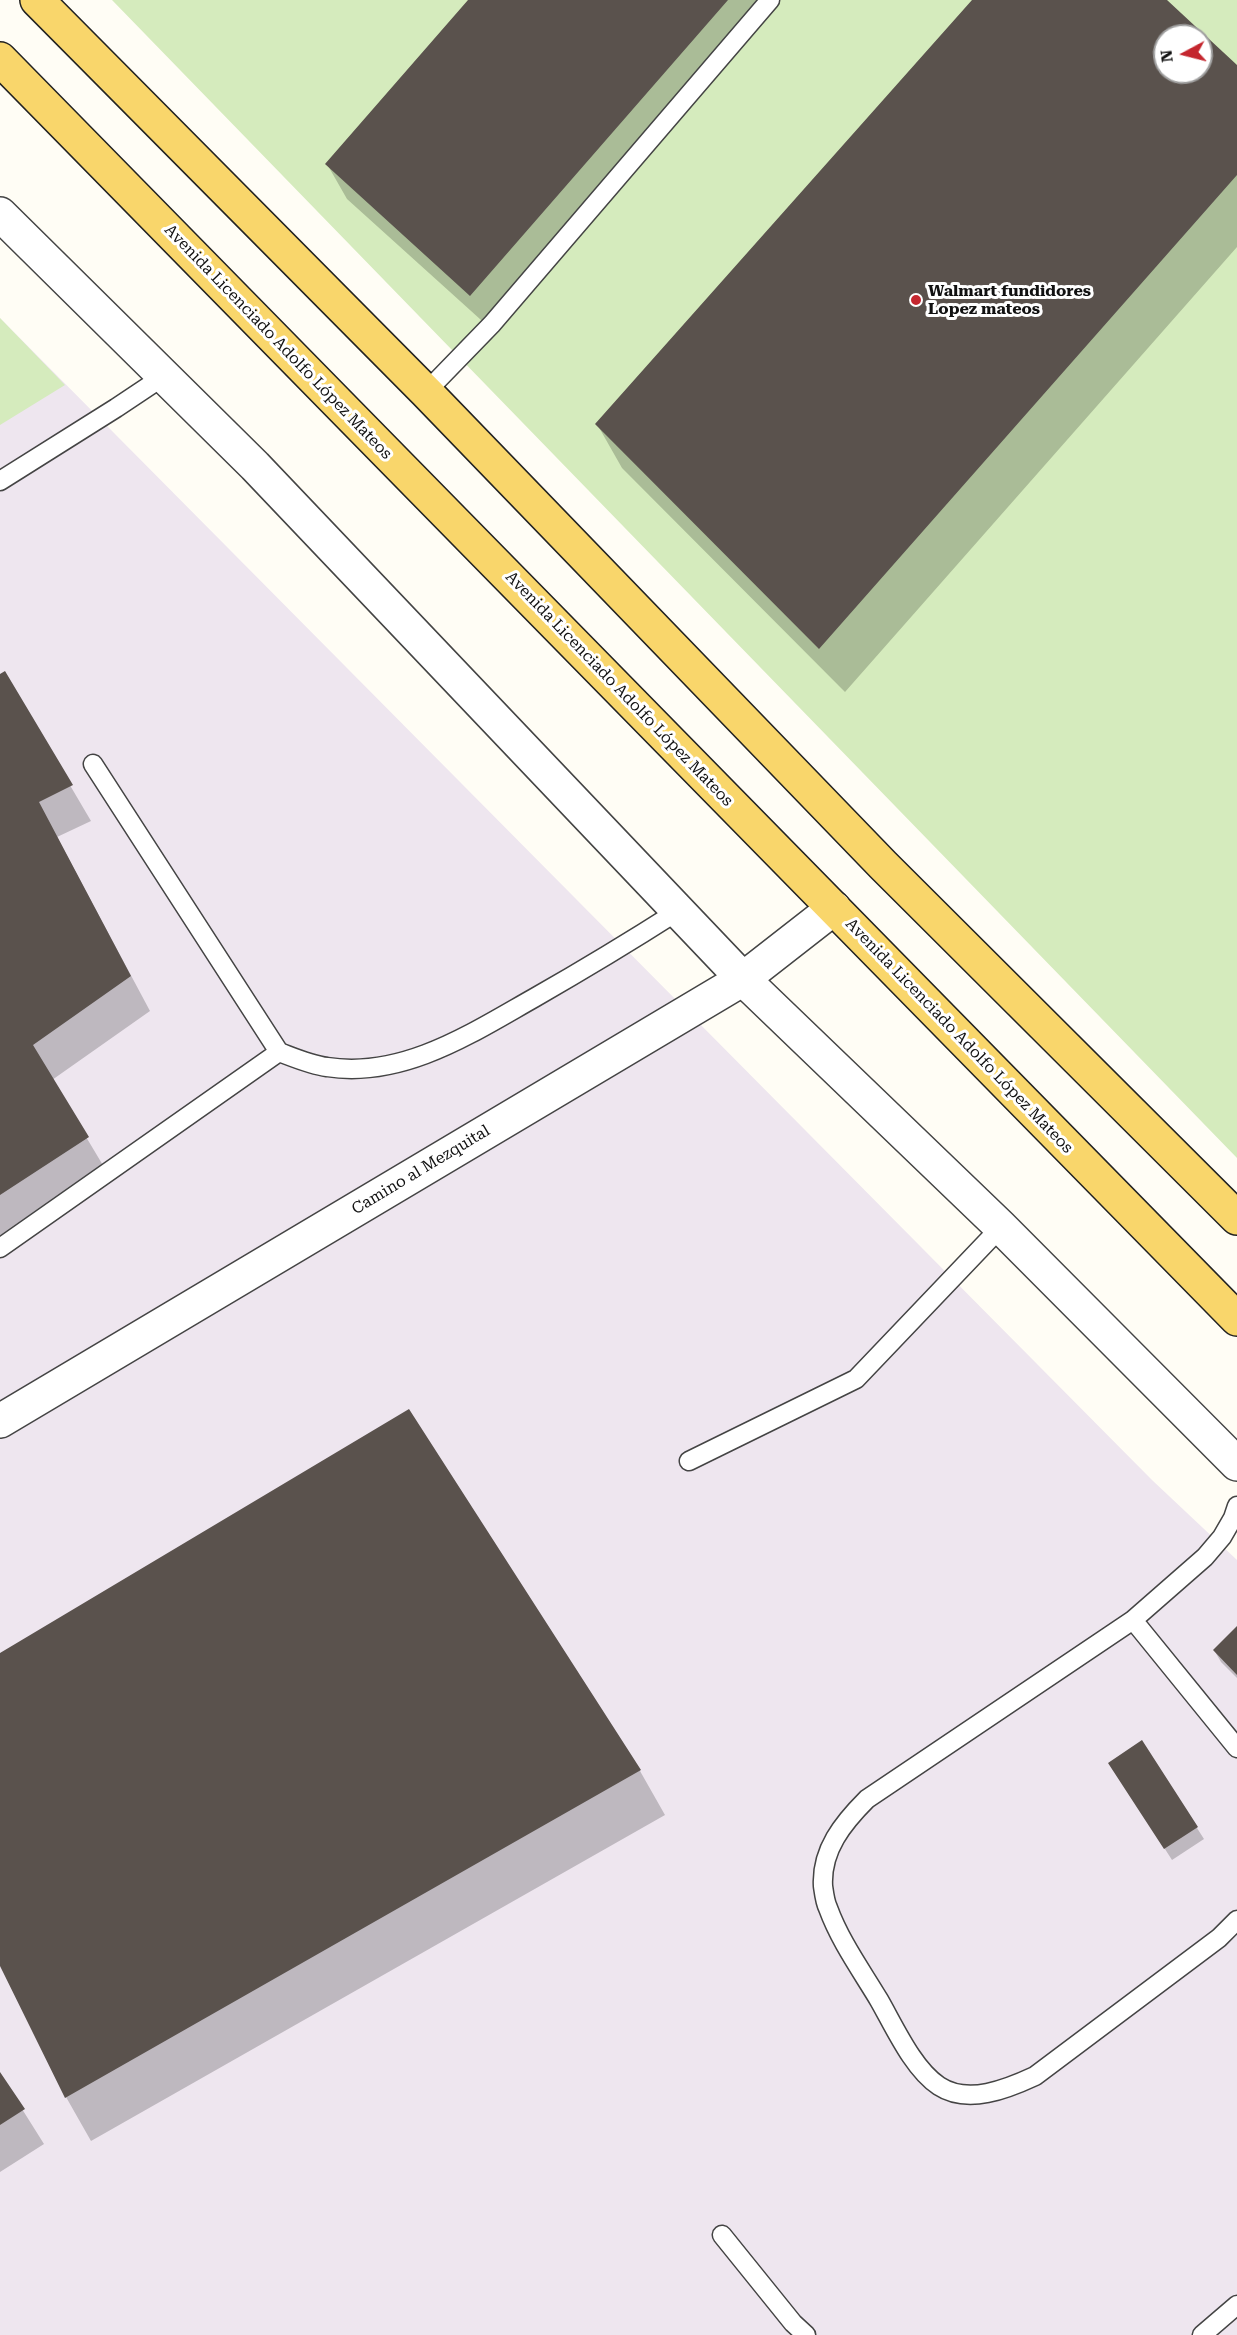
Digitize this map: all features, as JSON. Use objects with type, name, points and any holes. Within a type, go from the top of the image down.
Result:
[{"type":"main road","points":[[37,0],[426,392],[874,857],[1237,1218]]},
{"type":"main road","name":"Avenida Licenciado Adolfo López Mateos","points":[[0,59],[1237,1319]]},
{"type":"street","points":[[0,214],[255,466],[743,979],[1001,1227],[1237,1464]]},
{"type":"street","name":"Camino al Mezquital","points":[[0,1421],[743,979],[834,908]]},
{"type":"lane","points":[[426,392],[492,324],[770,0]]},
{"type":"lane","points":[[0,481],[164,376]]},
{"type":"lane","points":[[93,764],[279,1052],[327,1068],[382,1066],[422,1056],[456,1042],[605,957],[678,911]]},
{"type":"lane","points":[[0,1248],[279,1052]]},
{"type":"lane","points":[[689,1461],[856,1379],[1001,1227]]},
{"type":"lane","points":[[1237,1506],[1222,1537],[1205,1557],[1133,1620],[867,1799],[834,1837],[825,1863],[823,1885],[826,1905],[838,1932],[918,2065],[939,2086],[956,2092],[974,2094],[1004,2091],[1035,2076],[1219,1938],[1237,1920]]},
{"type":"lane","points":[[1133,1620],[1237,1748]]},
{"type":"lane","points":[[722,2235],[793,2323],[806,2335]]},
{"type":"lane","points":[[1202,2335],[1237,2305]]},
{"type":"shaded area","points":[[0,318],[1152,1480],[1237,1560],[1237,2335],[0,2335]]},
{"type":"green space","points":[[112,0],[1237,0],[1237,1158]]},
{"type":"green space","points":[[0,318],[65,385],[0,425]]},
{"type":"building","points":[[468,0],[728,0],[470,296],[325,164]]},
{"type":"building","name":"Walmart fundidores Lopez mateos","points":[[972,0],[1167,0],[1193,24],[1153,24],[1153,84],[1213,84],[1213,43],[1237,65],[1237,175],[819,649],[595,424]]},
{"type":"building","points":[[5,671],[73,785],[39,802],[131,976],[33,1045],[89,1137],[0,1195],[0,674]]},
{"type":"building","points":[[409,1409],[641,1770],[65,2098],[0,1966],[0,1653]]},
{"type":"building","points":[[1237,1626],[1237,1675],[1213,1650]]},
{"type":"building","points":[[1142,1740],[1198,1827],[1164,1849],[1108,1763]]},
{"type":"building","points":[[0,2072],[25,2109],[0,2125]]},
{"type":"place","name":"Walmart fundidores Lopez mateos","points":[[916,300]]}]
